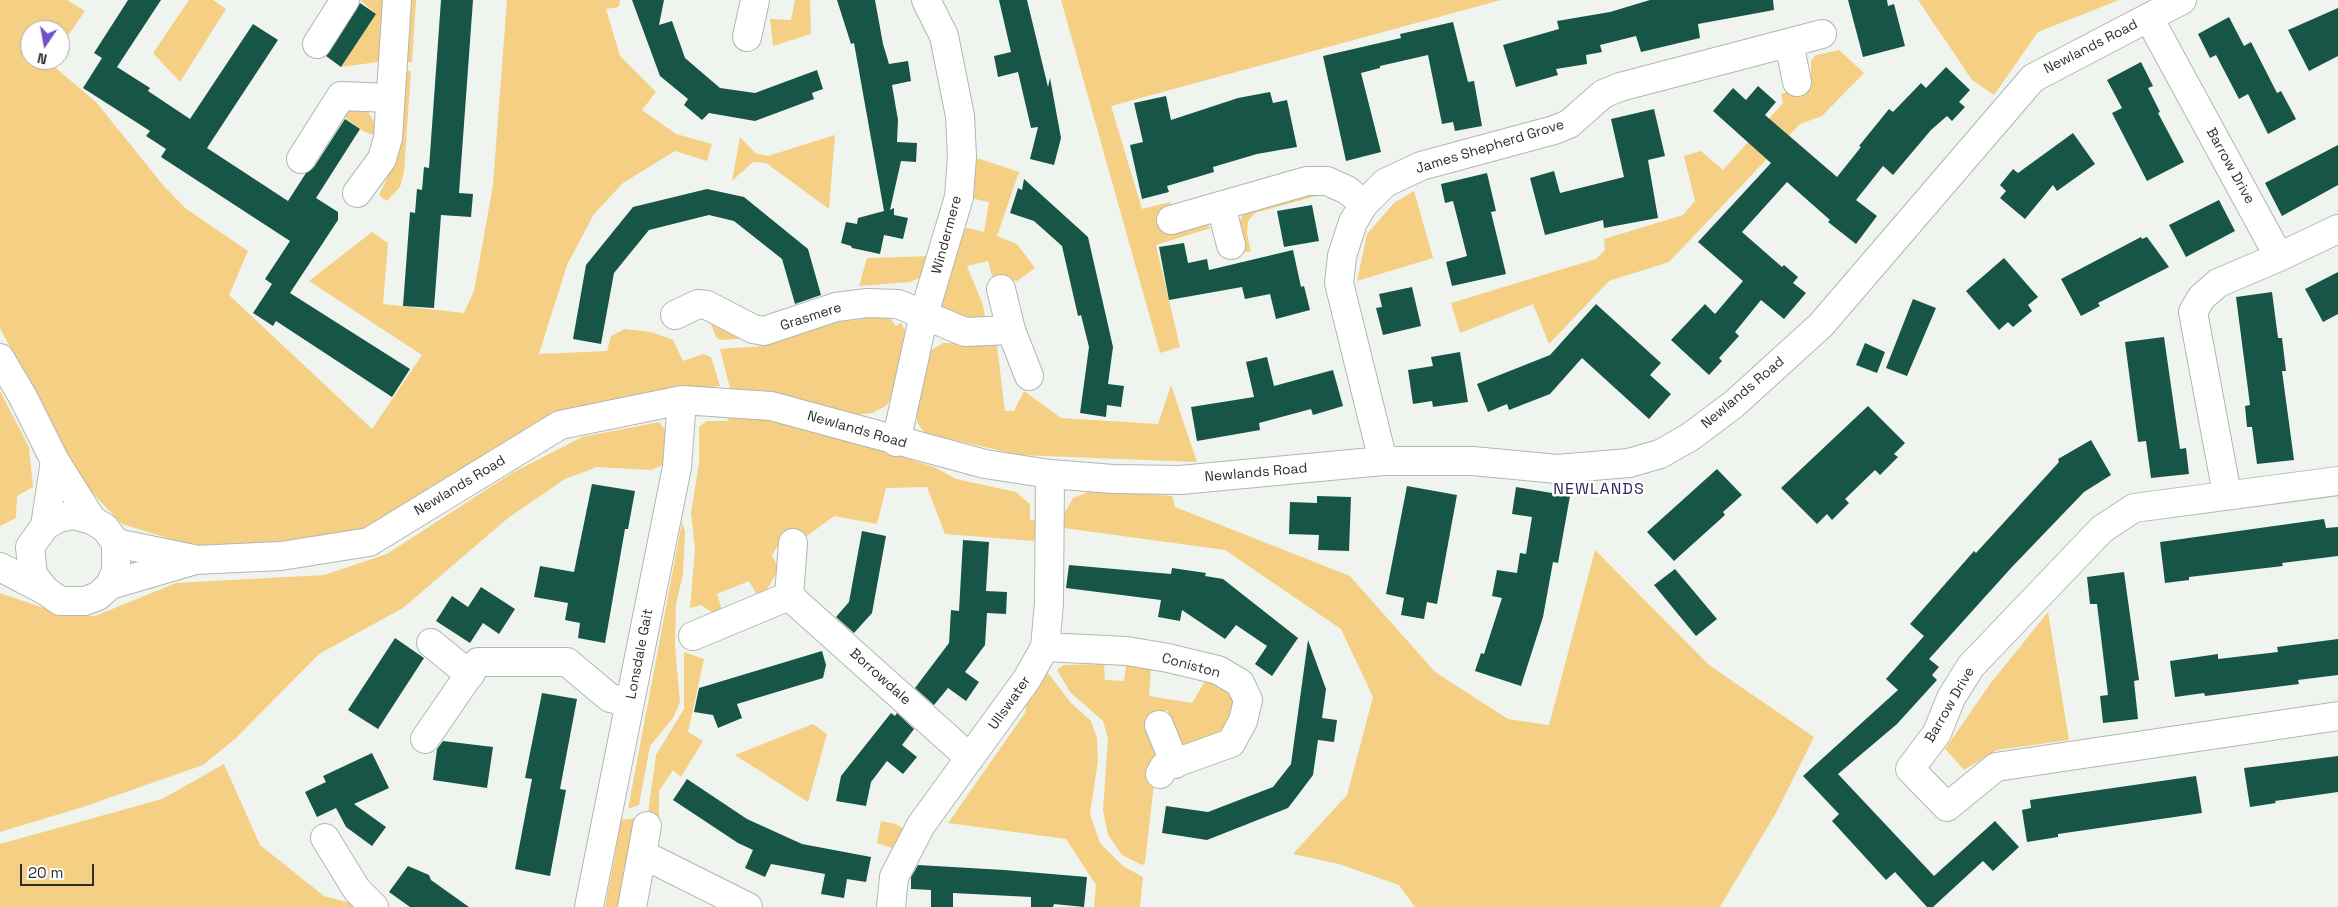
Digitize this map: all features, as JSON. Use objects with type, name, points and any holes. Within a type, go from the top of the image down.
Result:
[{"type":"street","points":[[317,44],[345,0]]},
{"type":"street","points":[[356,193],[382,159],[388,138],[397,0]]},
{"type":"street","points":[[747,37],[755,0]]},
{"type":"street","name":"Windermere","points":[[896,442],[924,314],[959,197],[962,156],[960,116],[944,36],[926,0]]},
{"type":"street","name":"Newlands Road","points":[[110,585],[195,560],[281,556],[369,542],[560,425],[682,400],[771,406],[896,442],[985,464],[1050,474],[1113,479],[1180,480],[1383,461],[1473,461],[1557,469],[1613,466],[1660,454],[1690,437],[1734,404],[1821,325],[2033,78],[2182,0]]},
{"type":"street","name":"Barrow Drive","points":[[2149,18],[2280,257]]},
{"type":"street","name":"James Shepherd Grove","points":[[1383,461],[1340,283],[1342,256],[1353,222],[1364,204],[1385,183],[1421,166],[1554,130],[1569,124],[1604,94],[1620,87],[1822,34]]},
{"type":"street","points":[[1789,43],[1797,82]]},
{"type":"street","points":[[301,159],[341,96],[390,98]]},
{"type":"street","points":[[1171,220],[1307,181],[1327,181],[1347,190],[1364,204]]},
{"type":"street","points":[[1221,206],[1231,245]]},
{"type":"street","points":[[2227,494],[2193,312],[2200,298],[2218,283],[2280,257],[2338,229]]},
{"type":"street","points":[[1001,288],[1011,330],[1029,376]]},
{"type":"street","name":"Grasmere","points":[[675,315],[698,304],[707,305],[753,329],[764,331],[836,307],[867,303],[898,304],[965,332],[1011,330]]},
{"type":"street","points":[[0,358],[23,397],[55,461],[92,520]]},
{"type":"street","name":"Lonsdale Gait","points":[[590,907],[677,467],[682,400]]},
{"type":"street","points":[[46,591],[33,575],[37,537],[55,461]]},
{"type":"street","name":"Ullswater","points":[[890,907],[894,878],[921,825],[1027,679],[1045,647],[1050,603],[1050,474]]},
{"type":"street","name":"Barrow Drive","points":[[2338,481],[2227,494],[2134,508],[2102,529],[1971,666],[1951,698],[1937,734],[1910,769],[1947,807],[1996,767],[2338,716]]},
{"type":"street","points":[[0,554],[37,537],[58,518],[73,516],[92,520],[105,528],[116,543],[116,571],[110,585],[98,596],[84,602],[60,601],[46,591],[0,567]]},
{"type":"street","name":"Newlands Road","points":[[116,543],[195,560]]},
{"type":"street","points":[[693,636],[790,596],[793,543]]},
{"type":"street","name":"Borrowdale","points":[[790,596],[970,758]]},
{"type":"street","points":[[431,643],[470,675]]},
{"type":"street","name":"Coniston","points":[[1045,647],[1127,651],[1168,658],[1218,670],[1240,683],[1248,700],[1243,721],[1231,742],[1167,769],[1159,725]]},
{"type":"street","points":[[425,739],[478,662],[567,662],[610,698],[630,702]]},
{"type":"street","points":[[632,907],[647,826]]},
{"type":"street","points":[[325,838],[357,890],[374,907]]},
{"type":"street","points":[[642,854],[748,907]]},
{"type":"shaded area","points":[[0,0],[67,0],[85,11],[70,33],[70,20],[20,20],[20,70],[58,70],[96,102],[163,185],[185,208],[248,251],[229,295],[372,429],[422,355],[309,281],[372,232],[388,243],[383,304],[464,313],[474,291],[493,185],[507,0],[620,0],[619,7],[606,9],[620,56],[656,92],[642,110],[676,134],[712,144],[707,161],[675,151],[623,183],[594,214],[567,265],[539,354],[607,351],[611,336],[625,329],[651,332],[673,340],[683,361],[703,354],[711,357],[720,386],[632,396],[561,412],[358,531],[296,547],[190,545],[122,524],[82,482],[0,328]]},
{"type":"shaded area","points":[[189,0],[213,0],[226,9],[180,82],[153,53]]},
{"type":"shaded area","points":[[360,0],[385,0],[385,61],[341,67],[376,14]]},
{"type":"shaded area","points":[[407,0],[416,0],[412,62],[402,62]]},
{"type":"shaded area","points":[[795,0],[810,0],[811,34],[773,46],[770,19],[791,20]]},
{"type":"shaded area","points":[[1061,0],[1501,0],[1111,106],[1142,209],[1170,202],[1171,206],[1162,209],[1167,227],[1204,223],[1211,228],[1156,245],[1180,347],[1160,353]]},
{"type":"shaded area","points":[[1918,0],[2119,0],[2038,32],[1994,95],[1972,80]]},
{"type":"shaded area","points":[[1839,50],[1864,73],[1822,116],[1800,124],[1669,262],[1609,281],[1549,344],[1533,304],[1460,333],[1451,303],[1596,259],[1605,250],[1604,239],[1683,215],[1695,201],[1684,156],[1701,151],[1723,170],[1783,103],[1781,94],[1811,85],[1811,61],[1816,55]]},
{"type":"shaded area","points":[[404,70],[411,71],[404,172],[400,187],[387,201],[379,195],[395,162]]},
{"type":"shaded area","points":[[351,107],[367,110],[377,127],[376,136],[363,131],[343,116]]},
{"type":"shaded area","points":[[835,135],[829,209],[766,163],[753,162],[732,181],[740,137],[755,153],[768,156]]},
{"type":"shaded area","points":[[977,158],[1019,172],[997,236],[1017,244],[1035,268],[1017,281],[993,279],[988,261],[967,266],[983,305],[985,316],[982,319],[969,319],[945,313],[940,304],[962,229],[968,228],[984,232],[989,202],[970,198],[967,165]]},
{"type":"shaded area","points":[[1315,191],[1316,196],[1255,213],[1248,221],[1247,234],[1251,251],[1225,257],[1223,252],[1239,231],[1240,220],[1247,208]]},
{"type":"shaded area","points":[[1414,191],[1433,258],[1357,281],[1367,234],[1394,203]]},
{"type":"shaded area","points":[[933,256],[924,276],[910,282],[859,286],[867,258]]},
{"type":"shaded area","points":[[876,315],[890,318],[896,326],[901,323],[905,330],[892,397],[886,406],[872,413],[853,415],[731,392],[720,349],[763,346],[841,321],[858,320]]},
{"type":"shaded area","points":[[716,321],[754,338],[720,340],[716,337],[711,324]]},
{"type":"shaded area","points":[[943,343],[989,343],[997,346],[1005,411],[1014,411],[1024,391],[1061,418],[1158,424],[1171,385],[1197,462],[1019,455],[924,433],[917,422],[917,409],[930,351]]},
{"type":"shaded area","points":[[0,391],[29,447],[33,487],[17,496],[16,518],[0,526]]},
{"type":"shaded area","points":[[732,414],[796,423],[934,467],[956,479],[1016,492],[1030,504],[1030,520],[1038,521],[1034,541],[945,534],[927,487],[886,488],[877,524],[834,516],[807,536],[785,534],[772,555],[779,570],[760,600],[749,581],[717,594],[722,610],[716,615],[701,605],[690,608],[695,549],[691,513],[699,463],[699,427],[707,421],[727,421]]},
{"type":"shaded area","points":[[659,422],[666,431],[668,446],[663,465],[651,470],[597,467],[565,479],[508,518],[403,608],[319,654],[235,739],[203,765],[86,806],[0,832],[0,593],[64,615],[95,616],[176,583],[324,575],[387,554],[512,473],[582,437]]},
{"type":"shaded area","points":[[1093,490],[1172,496],[1175,507],[1350,576],[1435,672],[1508,719],[1549,725],[1595,550],[1709,665],[1814,737],[1777,811],[1720,907],[1415,907],[1399,885],[1339,864],[1293,854],[1347,795],[1373,697],[1341,629],[1225,550],[1064,528],[1064,514],[1073,498]]},
{"type":"shaded area","points":[[682,522],[685,531],[683,574],[676,604],[675,646],[680,702],[673,718],[650,746],[639,805],[628,809]]},
{"type":"shaded area","points":[[2048,612],[2069,740],[1997,750],[1964,770],[1945,749],[1990,684]]},
{"type":"shaded area","points":[[684,652],[704,659],[688,732],[703,741],[681,777],[673,770],[659,791],[659,822],[648,813],[656,755],[684,709]]},
{"type":"shaded area","points":[[1127,660],[1151,668],[1149,696],[1192,703],[1206,679],[1223,686],[1234,700],[1236,712],[1225,735],[1186,747],[1179,741],[1167,710],[1148,719],[1158,749],[1149,768],[1154,784],[1145,863],[1142,865],[1122,855],[1108,835],[1103,810],[1108,738],[1103,721],[1070,692],[1057,670],[1063,665],[1104,664],[1105,680],[1124,681]]},
{"type":"shaded area","points":[[1045,669],[1071,703],[1091,721],[1097,738],[1098,760],[1090,814],[1100,843],[1123,866],[1143,877],[1140,907],[1094,907],[1096,885],[1066,839],[948,823],[1025,713],[1028,695]]},
{"type":"shaded area","points":[[813,724],[827,734],[808,802],[735,755]]},
{"type":"shaded area","points":[[224,764],[260,845],[324,896],[350,903],[354,907],[0,907],[0,844],[162,799]]},
{"type":"shaded area","points":[[637,818],[620,907],[605,907],[616,850],[618,820]]},
{"type":"shaded area","points":[[881,821],[896,824],[907,831],[898,850],[877,843]]},
{"type":"building","points":[[128,0],[161,0],[117,67],[150,88],[148,91],[190,119],[253,24],[278,40],[207,148],[288,201],[306,173],[314,167],[345,119],[360,129],[316,198],[338,212],[338,220],[290,293],[410,369],[392,397],[276,321],[273,326],[253,313],[272,284],[265,279],[290,241],[161,157],[166,149],[146,136],[150,131],[83,88],[102,58],[94,53]]},
{"type":"building","points":[[441,0],[473,0],[459,193],[473,194],[471,217],[441,215],[434,308],[403,306],[410,212],[415,213],[417,189],[422,190],[424,167],[429,168]]},
{"type":"building","points":[[632,0],[664,0],[659,25],[672,21],[685,58],[720,88],[755,93],[817,70],[823,89],[812,93],[814,99],[755,121],[709,113],[702,120],[684,105],[688,99],[660,76]]},
{"type":"building","points":[[837,0],[875,0],[883,44],[889,64],[908,61],[911,81],[892,85],[898,120],[897,142],[917,143],[916,162],[901,161],[890,210],[894,208],[894,215],[908,218],[903,239],[884,235],[880,254],[852,248],[841,243],[846,222],[857,224],[858,218],[884,211],[854,43],[851,44]]},
{"type":"building","points":[[999,0],[1027,0],[1048,87],[1050,78],[1061,138],[1054,165],[1030,159],[1038,127],[1031,128],[1018,72],[998,77],[994,56],[1011,52]]},
{"type":"building","points":[[1650,0],[1773,0],[1774,10],[1698,24],[1700,38],[1641,52],[1636,36],[1600,45],[1602,52],[1586,55],[1587,64],[1556,69],[1558,75],[1516,87],[1503,45],[1559,29],[1557,21],[1610,12]]},
{"type":"building","points":[[1848,0],[1887,0],[1888,6],[1894,4],[1905,46],[1863,57]]},
{"type":"building","points":[[360,3],[376,14],[341,67],[326,56]]},
{"type":"building","points":[[2338,8],[2338,56],[2309,71],[2288,30]]},
{"type":"building","points":[[2229,17],[2244,46],[2251,42],[2277,93],[2281,91],[2296,119],[2268,134],[2248,94],[2239,99],[2216,55],[2210,58],[2198,34]]},
{"type":"building","points":[[1453,22],[1468,82],[1474,81],[1482,126],[1455,131],[1453,122],[1442,124],[1428,55],[1380,66],[1380,68],[1361,73],[1381,152],[1346,161],[1323,56],[1401,38],[1400,34]]},
{"type":"building","points":[[2141,62],[2153,86],[2148,88],[2160,112],[2158,113],[2184,162],[2147,181],[2112,113],[2122,108],[2107,80]]},
{"type":"building","points":[[1946,67],[1970,90],[1959,102],[1965,107],[1952,121],[1947,116],[1931,130],[1893,175],[1883,166],[1856,200],[1877,216],[1856,244],[1828,222],[1830,220],[1787,182],[1742,232],[1782,267],[1784,265],[1798,277],[1793,283],[1806,293],[1784,319],[1761,300],[1735,332],[1739,336],[1719,358],[1722,361],[1709,375],[1671,340],[1705,304],[1715,314],[1743,281],[1698,242],[1771,163],[1713,111],[1733,88],[1746,100],[1758,86],[1776,102],[1765,115],[1837,177],[1889,109],[1893,112],[1921,83],[1926,88]]},
{"type":"building","points":[[1270,92],[1273,103],[1287,100],[1297,147],[1257,154],[1213,167],[1214,172],[1167,186],[1169,192],[1142,199],[1130,145],[1143,142],[1134,103],[1166,96],[1171,120],[1238,98]]},
{"type":"building","points":[[1654,109],[1665,156],[1648,160],[1658,218],[1604,228],[1603,220],[1545,235],[1530,178],[1554,171],[1560,193],[1624,177],[1611,119]]},
{"type":"building","points":[[2073,133],[2095,164],[2057,191],[2053,185],[2025,219],[2000,198],[2006,191],[2000,185],[2013,169],[2018,173]]},
{"type":"building","points":[[2338,145],[2338,185],[2282,216],[2265,183]]},
{"type":"building","points":[[1487,173],[1496,211],[1491,212],[1506,274],[1452,286],[1446,262],[1467,256],[1453,201],[1445,203],[1441,184]]},
{"type":"building","points":[[1024,179],[1088,237],[1113,347],[1108,384],[1124,386],[1121,407],[1107,405],[1106,417],[1080,413],[1089,347],[1081,315],[1078,316],[1062,246],[1034,221],[1010,213],[1018,188],[1022,190]]},
{"type":"building","points":[[707,189],[744,197],[808,249],[821,295],[795,304],[782,259],[734,221],[709,215],[649,230],[614,273],[601,344],[573,339],[586,265],[633,207]]},
{"type":"building","points":[[2219,200],[2235,231],[2186,257],[2169,225]]},
{"type":"building","points":[[1312,205],[1319,241],[1284,247],[1277,211]]},
{"type":"building","points":[[2141,237],[2142,239],[2147,237],[2169,267],[2098,303],[2100,306],[2081,316],[2061,279]]},
{"type":"building","points":[[1184,243],[1188,263],[1207,259],[1209,270],[1293,250],[1301,287],[1304,286],[1310,310],[1276,319],[1270,294],[1245,299],[1242,287],[1169,300],[1159,247]]},
{"type":"building","points":[[2004,258],[2038,297],[2028,305],[2032,311],[2013,327],[2008,322],[1999,330],[1966,291]]},
{"type":"building","points":[[2338,272],[2338,314],[2323,322],[2305,289]]},
{"type":"building","points":[[1412,287],[1421,326],[1383,335],[1376,308],[1382,307],[1379,294]]},
{"type":"building","points":[[2272,292],[2278,338],[2282,338],[2286,371],[2282,371],[2294,460],[2257,464],[2252,427],[2247,427],[2245,406],[2250,405],[2236,297]]},
{"type":"building","points":[[1913,299],[1936,308],[1907,376],[1886,368]]},
{"type":"building","points":[[1596,304],[1661,363],[1650,375],[1671,394],[1649,419],[1582,358],[1550,394],[1509,410],[1507,404],[1488,412],[1477,384],[1550,355]]},
{"type":"building","points":[[2164,337],[2180,449],[2186,448],[2189,474],[2151,478],[2146,441],[2138,442],[2125,342]]},
{"type":"building","points":[[1865,343],[1885,352],[1877,373],[1856,365]]},
{"type":"building","points":[[1460,352],[1468,402],[1433,407],[1432,401],[1413,404],[1408,370],[1433,366],[1431,357]]},
{"type":"building","points":[[1267,357],[1274,386],[1333,370],[1343,406],[1313,415],[1311,409],[1259,423],[1260,430],[1197,441],[1191,407],[1254,397],[1246,362]]},
{"type":"building","points":[[1868,406],[1905,443],[1894,454],[1898,457],[1880,475],[1875,470],[1845,499],[1849,503],[1832,520],[1827,514],[1817,524],[1781,488]]},
{"type":"building","points":[[2091,440],[2111,475],[2084,492],[2011,568],[1929,659],[1939,667],[1932,675],[1937,680],[1897,724],[1838,774],[1934,876],[1995,821],[2019,847],[1993,871],[1983,861],[1933,907],[1927,907],[1895,872],[1886,880],[1832,821],[1839,814],[1803,776],[1898,690],[1886,679],[1924,636],[1910,624],[1974,551],[1976,553],[2059,462],[2058,459]]},
{"type":"building","points":[[1717,469],[1742,495],[1723,512],[1725,515],[1674,561],[1647,532]]},
{"type":"building","points":[[592,484],[635,491],[628,529],[625,529],[605,643],[578,638],[580,623],[565,620],[568,603],[534,597],[540,566],[574,572]]},
{"type":"building","points":[[1407,486],[1457,495],[1437,604],[1427,602],[1424,619],[1401,615],[1404,598],[1386,594]]},
{"type":"building","points":[[1516,487],[1570,496],[1558,563],[1553,562],[1543,617],[1521,686],[1475,671],[1481,653],[1484,654],[1502,598],[1492,596],[1497,570],[1517,573],[1520,553],[1526,554],[1532,517],[1512,514]]},
{"type":"building","points":[[1317,496],[1351,497],[1349,551],[1318,550],[1319,535],[1289,534],[1290,502],[1317,503]]},
{"type":"building","points":[[2324,519],[2326,528],[2338,527],[2338,556],[2282,563],[2283,566],[2189,577],[2189,580],[2165,583],[2160,542]]},
{"type":"building","points":[[862,531],[886,536],[872,613],[854,633],[836,617],[849,602]]},
{"type":"building","points":[[963,540],[989,542],[986,591],[1007,592],[1006,614],[987,613],[985,645],[965,672],[979,682],[966,701],[948,688],[934,705],[915,688],[949,643],[951,610],[959,611]]},
{"type":"building","points":[[1069,565],[1171,574],[1172,568],[1206,573],[1205,576],[1223,579],[1298,638],[1272,676],[1255,664],[1267,646],[1236,625],[1225,639],[1182,610],[1180,621],[1158,617],[1161,600],[1066,588]]},
{"type":"building","points":[[1675,569],[1717,619],[1696,636],[1654,585]]},
{"type":"building","points":[[2124,572],[2139,680],[2134,681],[2138,719],[2103,723],[2100,696],[2108,695],[2097,604],[2090,604],[2087,577]]},
{"type":"building","points":[[481,587],[515,609],[499,634],[483,623],[470,643],[436,621],[452,596],[468,607]]},
{"type":"building","points":[[395,638],[424,658],[378,729],[348,710]]},
{"type":"building","points":[[2338,639],[2338,675],[2298,680],[2299,684],[2205,696],[2204,693],[2175,697],[2170,661],[2218,654],[2218,659],[2278,652],[2277,647]]},
{"type":"building","points":[[1308,640],[1326,689],[1322,718],[1337,720],[1334,742],[1318,740],[1313,775],[1298,795],[1288,808],[1207,840],[1162,833],[1166,806],[1208,812],[1273,787],[1291,764]]},
{"type":"building","points":[[822,651],[826,665],[823,678],[737,704],[742,718],[718,728],[713,715],[694,712],[699,688]]},
{"type":"building","points":[[542,693],[577,699],[560,789],[566,790],[550,876],[515,869],[532,779],[525,778]]},
{"type":"building","points":[[891,713],[895,716],[897,713],[914,729],[902,745],[917,757],[903,774],[887,761],[871,782],[866,806],[836,801],[841,776]]},
{"type":"building","points":[[443,741],[493,747],[487,788],[433,780],[437,749]]},
{"type":"building","points":[[372,753],[389,788],[354,804],[386,827],[372,846],[346,827],[336,808],[317,817],[305,792],[326,782],[323,776]]},
{"type":"building","points":[[2338,756],[2338,792],[2275,801],[2276,803],[2250,807],[2244,768]]},
{"type":"building","points":[[2196,776],[2202,813],[2058,834],[2058,837],[2027,842],[2022,810],[2031,808],[2030,800]]},
{"type":"building","points":[[687,779],[747,819],[802,844],[871,857],[866,882],[847,879],[844,898],[821,894],[825,874],[771,864],[765,877],[745,868],[753,850],[738,843],[673,800]]},
{"type":"building","points":[[918,865],[1087,877],[1084,907],[1054,904],[1053,907],[1031,907],[1031,897],[953,893],[953,907],[931,907],[931,890],[911,889],[911,877]]},
{"type":"building","points":[[408,866],[429,875],[431,880],[469,907],[410,907],[389,892]]},
{"type":"district","name":"NEWLANDS","points":[[1599,490]]}]
